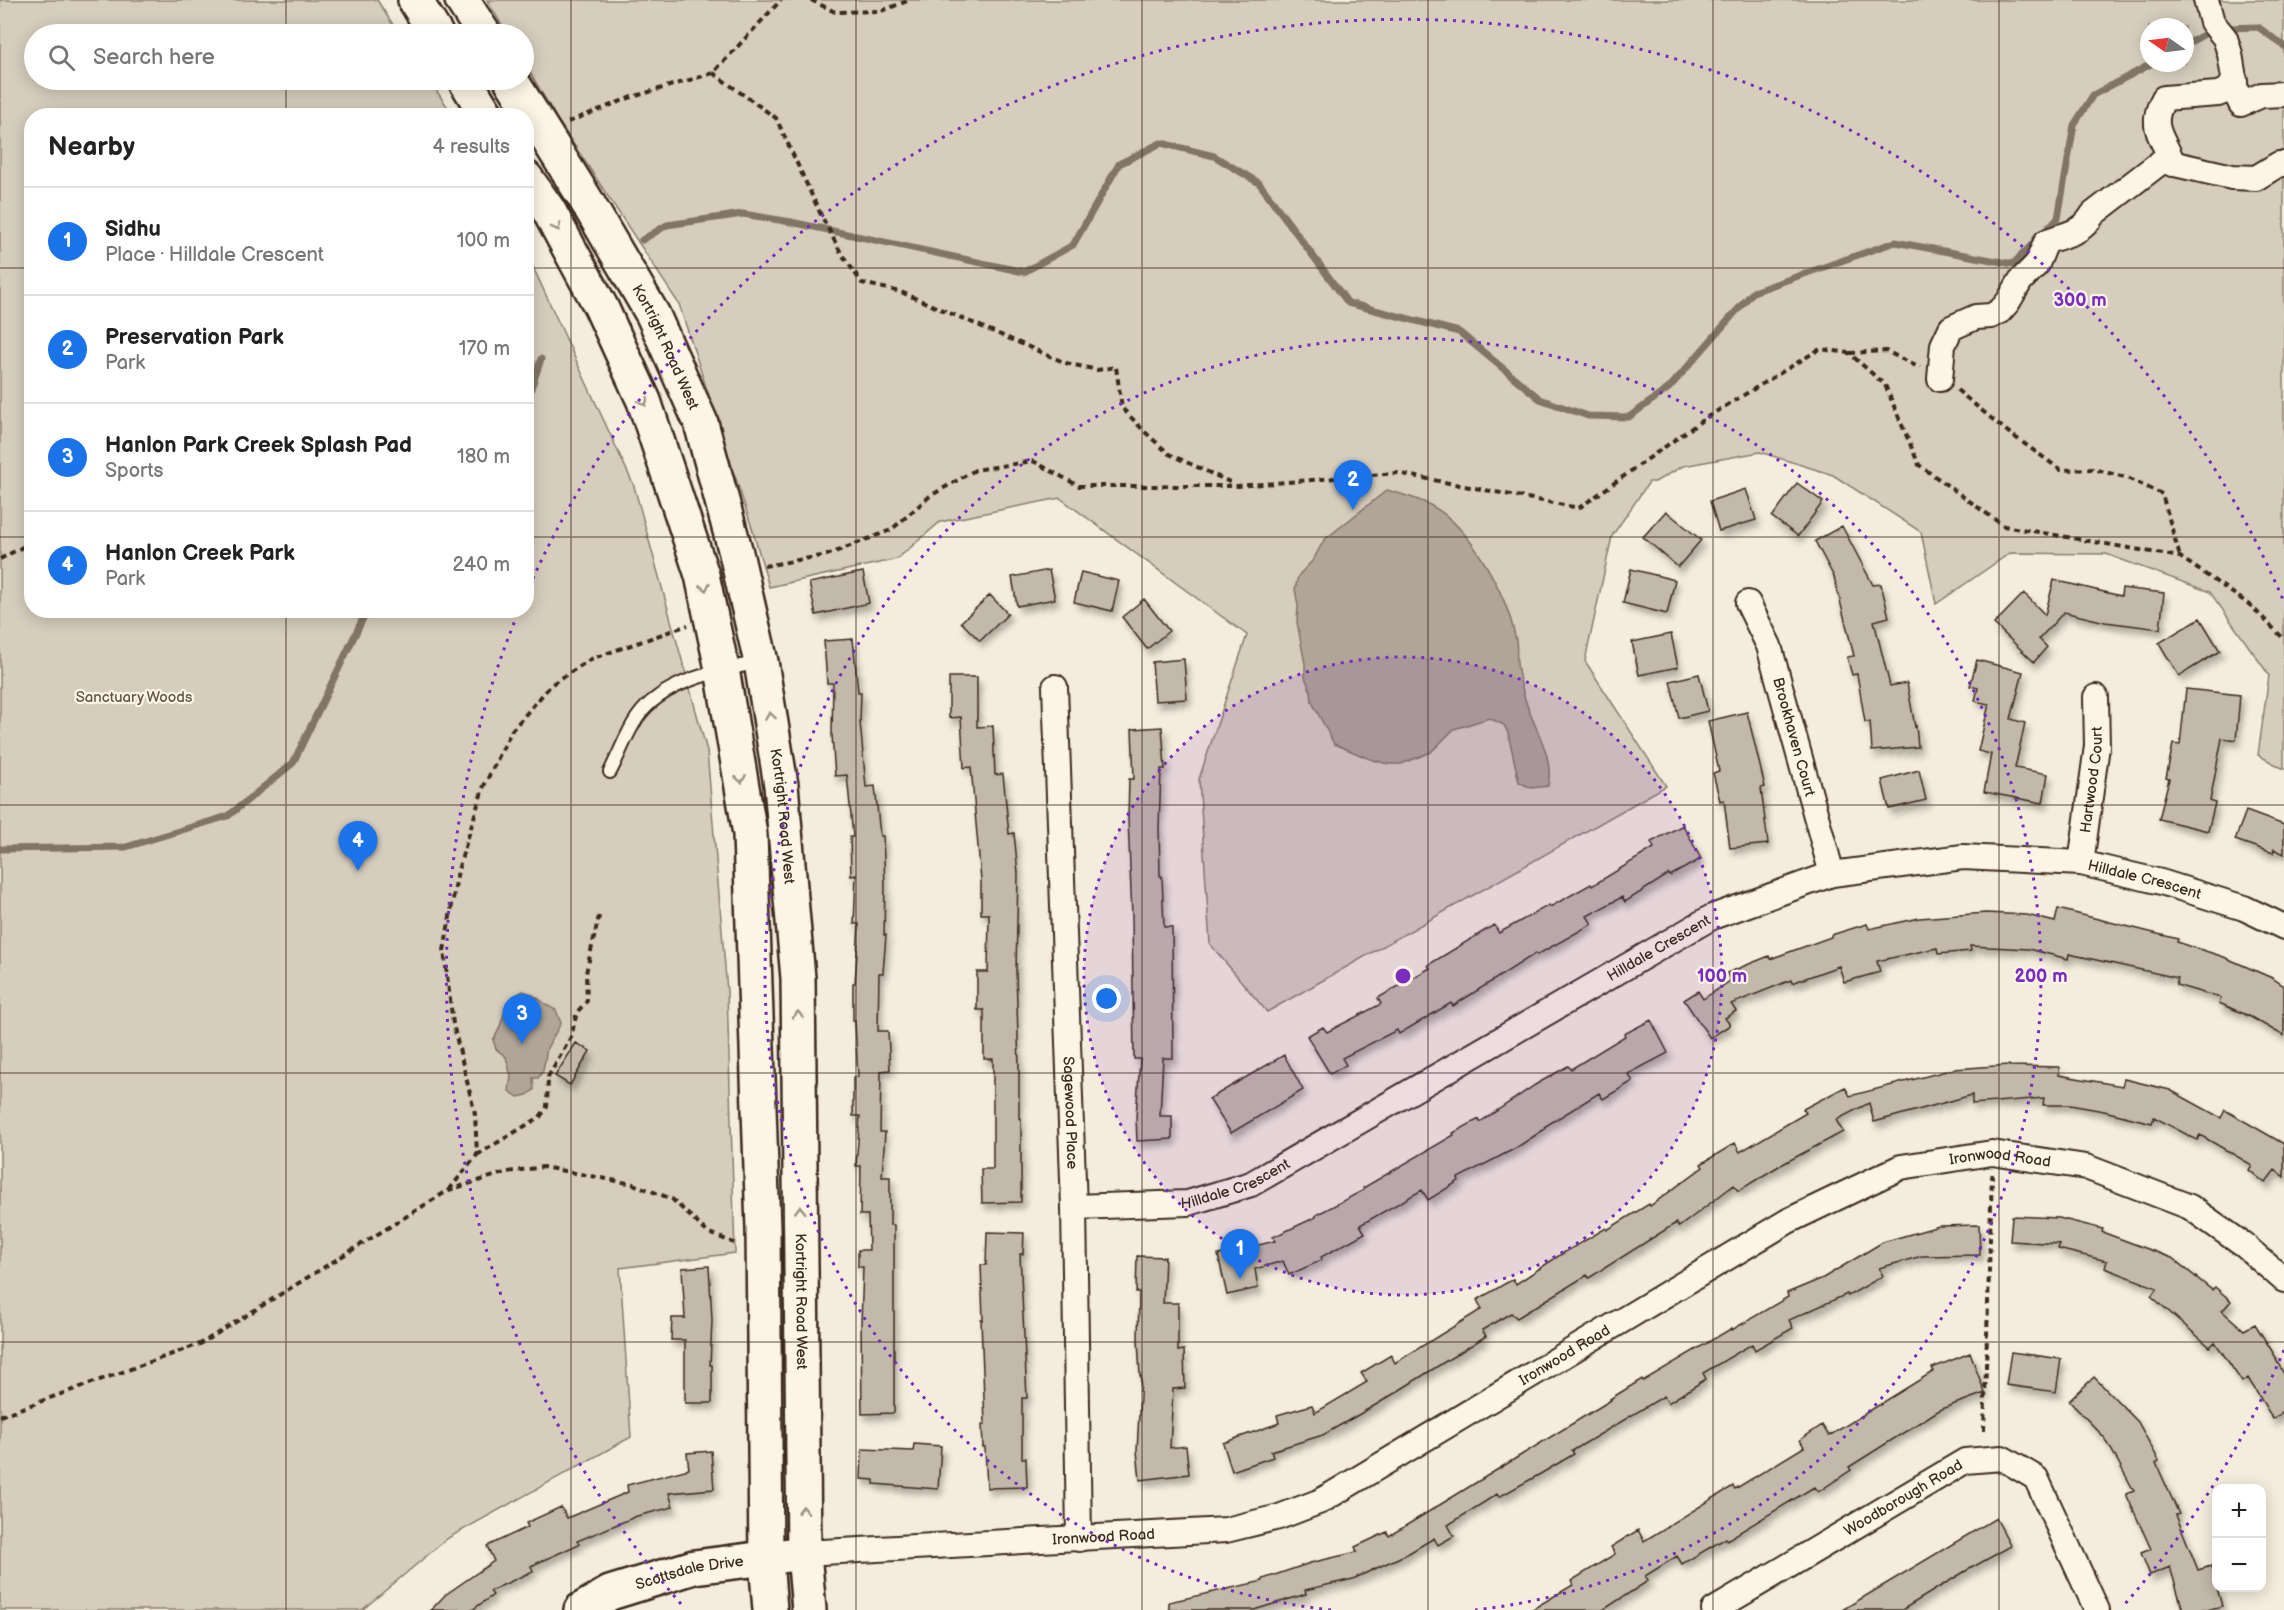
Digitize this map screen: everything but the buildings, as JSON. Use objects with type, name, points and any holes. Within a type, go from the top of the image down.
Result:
[{"type":"street","points":[[415,0],[430,24]]},
{"type":"street","points":[[462,0],[478,24]]},
{"type":"street","points":[[2206,0],[2212,22],[2225,39],[2237,96],[2241,104],[2262,95],[2284,94]]},
{"type":"street","points":[[2173,164],[2159,137],[2157,125],[2160,105],[2164,98],[2218,94],[2228,90],[2235,80]]},
{"type":"street","points":[[471,90],[482,108]]},
{"type":"street","name":"Kortright Road West","points":[[518,90],[529,108]]},
{"type":"street","name":"Kortright Road West","points":[[534,116],[652,315],[701,423],[736,553],[761,662],[781,785],[798,978],[804,1553],[809,1610]]},
{"type":"street","points":[[1940,379],[1943,345],[1951,328],[1976,317],[1991,316],[2000,311],[2021,280],[2037,264],[2046,242],[2079,230],[2087,224],[2093,214],[2162,161],[2232,177],[2256,178],[2279,164],[2284,164]]},
{"type":"street","points":[[534,189],[549,211],[601,307],[644,401],[702,574],[722,669],[750,834],[763,1229],[766,1559],[770,1610]]},
{"type":"street","name":"Brookhaven Court","points":[[1748,603],[1769,646],[1832,874]]},
{"type":"street","name":"Sagewood Place","points":[[1055,687],[1074,1207],[1079,1539]]},
{"type":"street","name":"Hartwood Court","points":[[2081,863],[2097,746],[2096,697]]},
{"type":"street","name":"Hilldale Crescent","points":[[1074,1207],[1188,1203],[1251,1184],[1712,917],[1832,874],[1963,857],[2081,863],[2161,882],[2224,901],[2284,927]]},
{"type":"street","name":"Ironwood Road","points":[[804,1553],[1226,1530],[1279,1517],[1321,1501],[1788,1221],[1901,1167],[1992,1153],[2086,1167],[2190,1207],[2245,1246],[2284,1280]]},
{"type":"street","name":"Woodborough Road","points":[[1714,1610],[1965,1461],[2002,1458],[2036,1478],[2097,1610]]},
{"type":"street","name":"Scottsdale Drive","points":[[581,1610],[609,1593],[693,1567],[804,1553]]},
{"type":"lane","points":[[610,772],[637,717],[663,692],[722,669],[761,662]]},
{"type":"path","points":[[568,122],[629,98],[713,73],[781,0]]},
{"type":"path","points":[[811,0],[835,12],[880,11],[910,0]]},
{"type":"path","points":[[713,73],[776,118],[821,215],[862,283],[901,292],[1066,363],[1097,370],[1116,367],[1122,408],[1144,432],[1169,454],[1238,486]]},
{"type":"path","points":[[760,567],[827,555],[891,530],[930,496],[975,470],[1034,461],[1079,486],[1238,486],[1397,473],[1579,508],[1704,420],[1821,349],[1849,352],[1886,351],[1949,383],[2008,432],[2061,470],[2093,469],[2125,477],[2162,494],[2180,557]]},
{"type":"path","points":[[1849,352],[1885,385],[1919,465],[2004,526],[2180,557],[2250,605],[2284,639]]},
{"type":"path","points":[[0,559],[24,546]]},
{"type":"path","points":[[477,1155],[475,1114],[453,1024],[444,951],[458,870],[483,788],[512,730],[552,684],[591,659],[691,624]]},
{"type":"path","points":[[448,1190],[477,1155],[540,1117],[547,1107],[548,1077],[571,1037],[577,1011],[586,1001],[586,973],[599,916]]},
{"type":"path","points":[[1984,1431],[1992,1153]]},
{"type":"path","points":[[0,1416],[200,1344],[448,1190],[507,1172],[543,1167],[633,1184],[672,1199],[707,1232],[734,1243]]},
{"type":"green space","name":"Sanctuary Woods","points":[[0,0],[377,0],[393,24],[24,24],[24,90],[436,90],[448,108],[24,108],[24,618],[534,618],[534,269],[634,486],[707,751],[727,991],[735,1253],[620,1268],[631,1437],[448,1538],[362,1610],[0,1610]]},
{"type":"green space","points":[[487,0],[2284,0],[2284,769],[2258,755],[2269,675],[2210,592],[2106,554],[2010,553],[1936,604],[1921,532],[1833,475],[1760,452],[1683,466],[1655,482],[1649,482],[1612,536],[1585,661],[1666,786],[1267,1012],[1210,944],[1199,779],[1247,635],[1060,498],[940,522],[897,559],[769,587],[679,304],[557,119],[534,79],[534,24],[501,24]]},
{"type":"shaded area","points":[[1387,490],[1430,505],[1445,515],[1472,544],[1495,581],[1515,636],[1520,681],[1525,699],[1546,753],[1548,786],[1531,788],[1519,782],[1508,733],[1504,725],[1489,718],[1454,729],[1431,752],[1401,764],[1388,764],[1370,759],[1334,744],[1312,702],[1305,677],[1295,589],[1298,576],[1313,560],[1324,540]]},
{"type":"shaded area","points":[[523,991],[556,1010],[561,1023],[547,1048],[543,1071],[538,1078],[533,1078],[534,1090],[518,1097],[509,1091],[511,1076],[506,1057],[496,1049],[493,1040],[510,1002]]},
{"type":"waterway","points":[[2228,28],[2258,27],[2284,46]]},
{"type":"waterway","points":[[2194,40],[2214,29]]},
{"type":"waterway","points":[[642,240],[667,225],[743,214],[791,222],[1024,272],[1073,245],[1119,164],[1161,143],[1214,156],[1259,183],[1348,303],[1459,332],[1540,399],[1588,416],[1629,417],[1669,388],[1753,292],[1895,242],[2013,264],[2058,218],[2074,125],[2093,95],[2140,70]]},
{"type":"waterway","points":[[534,380],[541,359]]},
{"type":"waterway","points":[[0,849],[126,847],[228,816],[293,763],[363,618]]},
{"type":"place","name":"Preservation Park","points":[[1353,510]]},
{"type":"place","name":"Hanlon Creek Park","points":[[358,871]]},
{"type":"place","name":"Hanlon Park Creek Splash Pad","points":[[522,1044]]},
{"type":"place","name":"Sidhu","points":[[1240,1279]]}]
